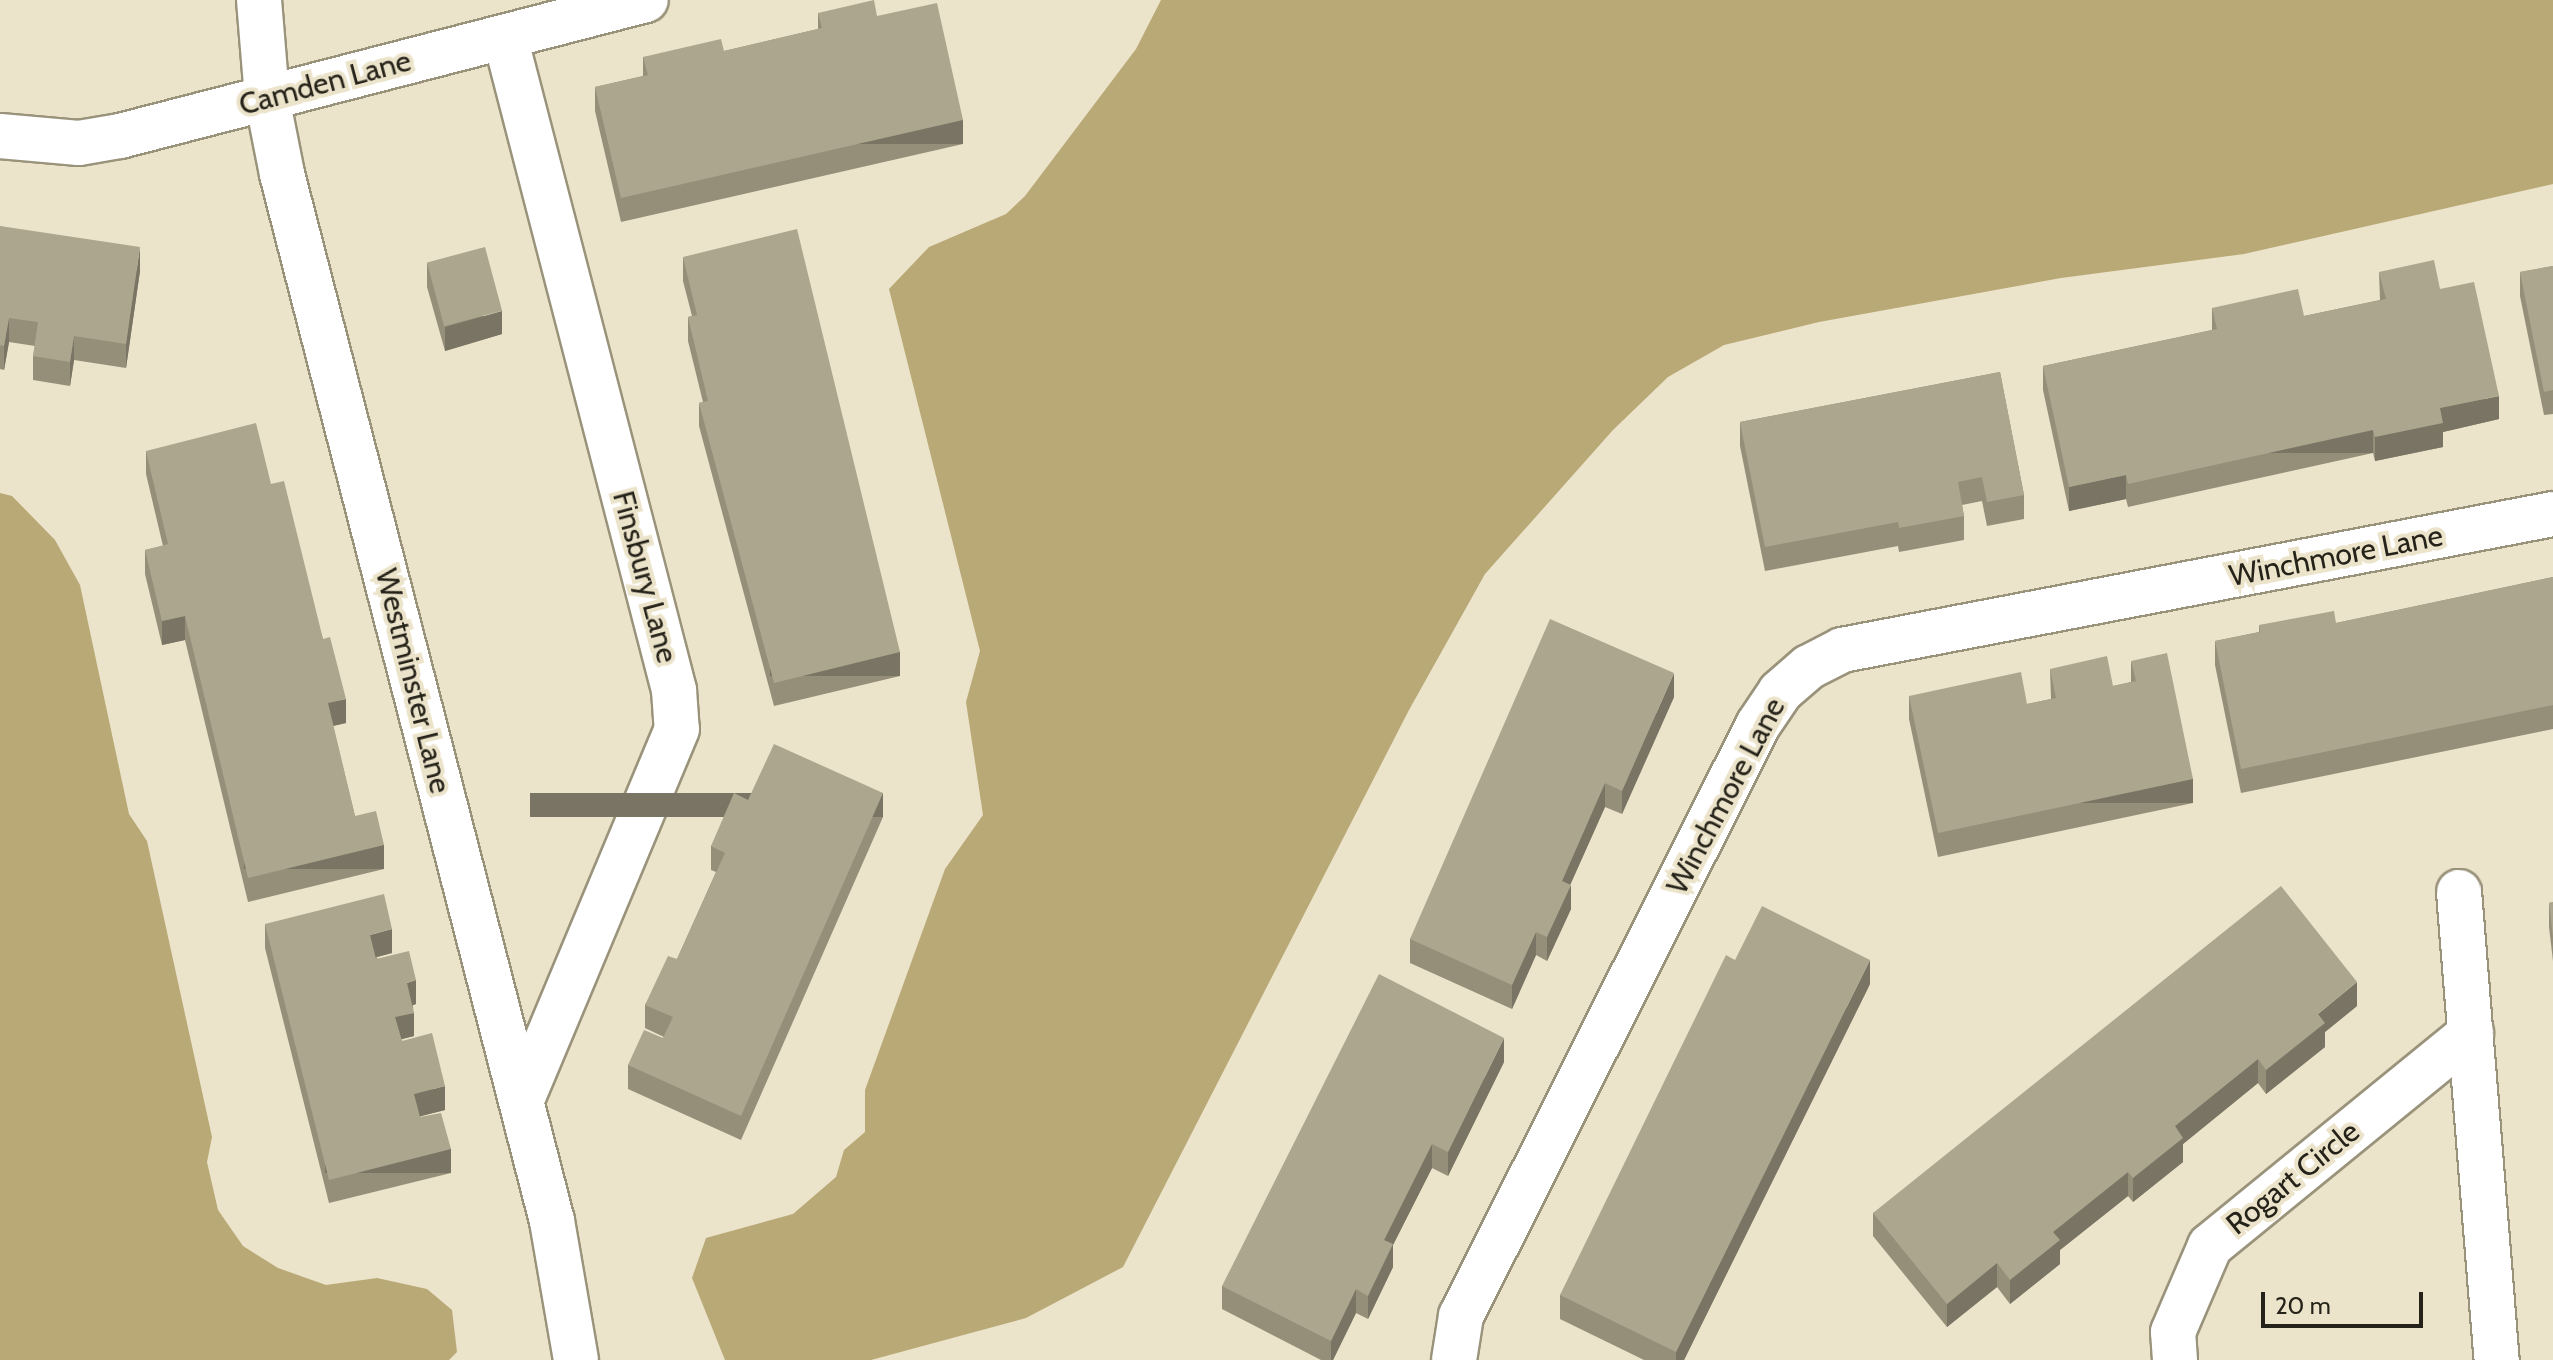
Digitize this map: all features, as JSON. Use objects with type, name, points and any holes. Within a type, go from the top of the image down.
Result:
[{"type":"street","name":"Westminster Lane","points":[[259,0],[267,98],[282,174],[552,1221],[576,1360]]},
{"type":"street","name":"Camden Lane","points":[[0,136],[79,143],[646,0]]},
{"type":"street","name":"Finsbury Lane","points":[[505,37],[674,690],[677,729],[522,1100]]},
{"type":"street","name":"Winchmore Lane","points":[[1454,1360],[1461,1316],[1758,725],[1780,692],[1809,667],[1842,650],[2553,514]]},
{"type":"street","points":[[2459,892],[2497,1360]]},
{"type":"street","name":"Rogart Circle","points":[[2175,1360],[2173,1332],[2210,1246],[2471,1033]]},
{"type":"shaded area","points":[[1161,0],[2553,0],[2553,184],[2244,254],[2061,278],[1819,322],[1724,345],[1668,377],[1613,430],[1485,574],[1409,710],[1123,1267],[1026,1318],[871,1360],[725,1360],[692,1278],[706,1238],[793,1214],[836,1177],[844,1150],[865,1132],[865,1090],[945,869],[983,815],[966,702],[980,651],[889,289],[929,247],[1006,214],[1025,196],[1136,49]]},
{"type":"shaded area","points":[[0,493],[12,496],[55,540],[80,585],[129,814],[147,841],[212,1137],[207,1162],[218,1210],[243,1246],[278,1268],[326,1285],[377,1278],[427,1289],[452,1310],[457,1352],[449,1360],[0,1360]]},
{"type":"building","points":[[874,0],[877,16],[937,3],[963,120],[621,198],[595,87],[648,75],[643,57],[721,39],[724,51],[822,28],[818,13]]},
{"type":"building","points":[[0,226],[140,247],[126,344],[74,336],[70,362],[33,356],[38,322],[9,318],[4,346],[0,345]]},
{"type":"building","points":[[797,229],[900,652],[774,683],[699,403],[708,401],[688,317],[697,315],[683,257]]},
{"type":"building","points":[[485,247],[502,311],[444,326],[427,263]]},
{"type":"building","points":[[2434,260],[2440,289],[2474,282],[2499,396],[2440,408],[2443,423],[2375,437],[2373,430],[2128,484],[2126,475],[2069,487],[2043,366],[2217,329],[2212,308],[2298,289],[2304,316],[2386,299],[2379,272]]},
{"type":"building","points":[[2553,266],[2553,390],[2544,392],[2520,272]]},
{"type":"building","points":[[2000,372],[2024,495],[1987,502],[1982,477],[1958,482],[1964,516],[1899,528],[1898,522],[1765,547],[1740,422]]},
{"type":"building","points":[[256,423],[271,484],[284,481],[323,639],[330,637],[346,699],[328,703],[355,816],[376,811],[384,845],[248,878],[185,616],[162,621],[145,550],[168,544],[146,451]]},
{"type":"building","points":[[2553,577],[2553,705],[2241,769],[2215,641],[2260,632],[2259,625],[2334,611],[2336,623]]},
{"type":"building","points":[[1550,619],[1674,673],[1622,791],[1605,783],[1562,881],[1571,885],[1547,937],[1536,932],[1512,985],[1410,939]]},
{"type":"building","points":[[2167,653],[2193,779],[1938,833],[1909,696],[2021,672],[2027,704],[2056,698],[2050,669],[2107,656],[2113,686],[2136,681],[2131,661]]},
{"type":"building","points":[[774,744],[883,793],[741,1116],[628,1065],[644,1030],[663,1038],[673,1017],[645,1005],[668,956],[677,959],[725,853],[711,846],[734,793],[748,800]]},
{"type":"building","points":[[2281,886],[2357,982],[2318,1014],[2325,1023],[2266,1070],[2258,1059],[2175,1126],[2183,1138],[2133,1178],[2128,1172],[2053,1232],[2060,1240],[2010,1280],[1997,1263],[1947,1304],[1873,1213]]},
{"type":"building","points":[[384,894],[392,929],[370,935],[376,959],[409,951],[416,980],[407,983],[414,1013],[395,1017],[402,1041],[432,1033],[445,1086],[414,1094],[420,1117],[441,1113],[451,1149],[329,1180],[265,924]]},
{"type":"building","points":[[2553,902],[2553,937],[2549,903]]},
{"type":"building","points":[[1762,906],[1870,960],[1676,1352],[1560,1295],[1726,955],[1735,960]]},
{"type":"building","points":[[1379,974],[1504,1038],[1448,1152],[1432,1144],[1384,1240],[1393,1244],[1368,1296],[1356,1289],[1331,1341],[1222,1286]]}]
